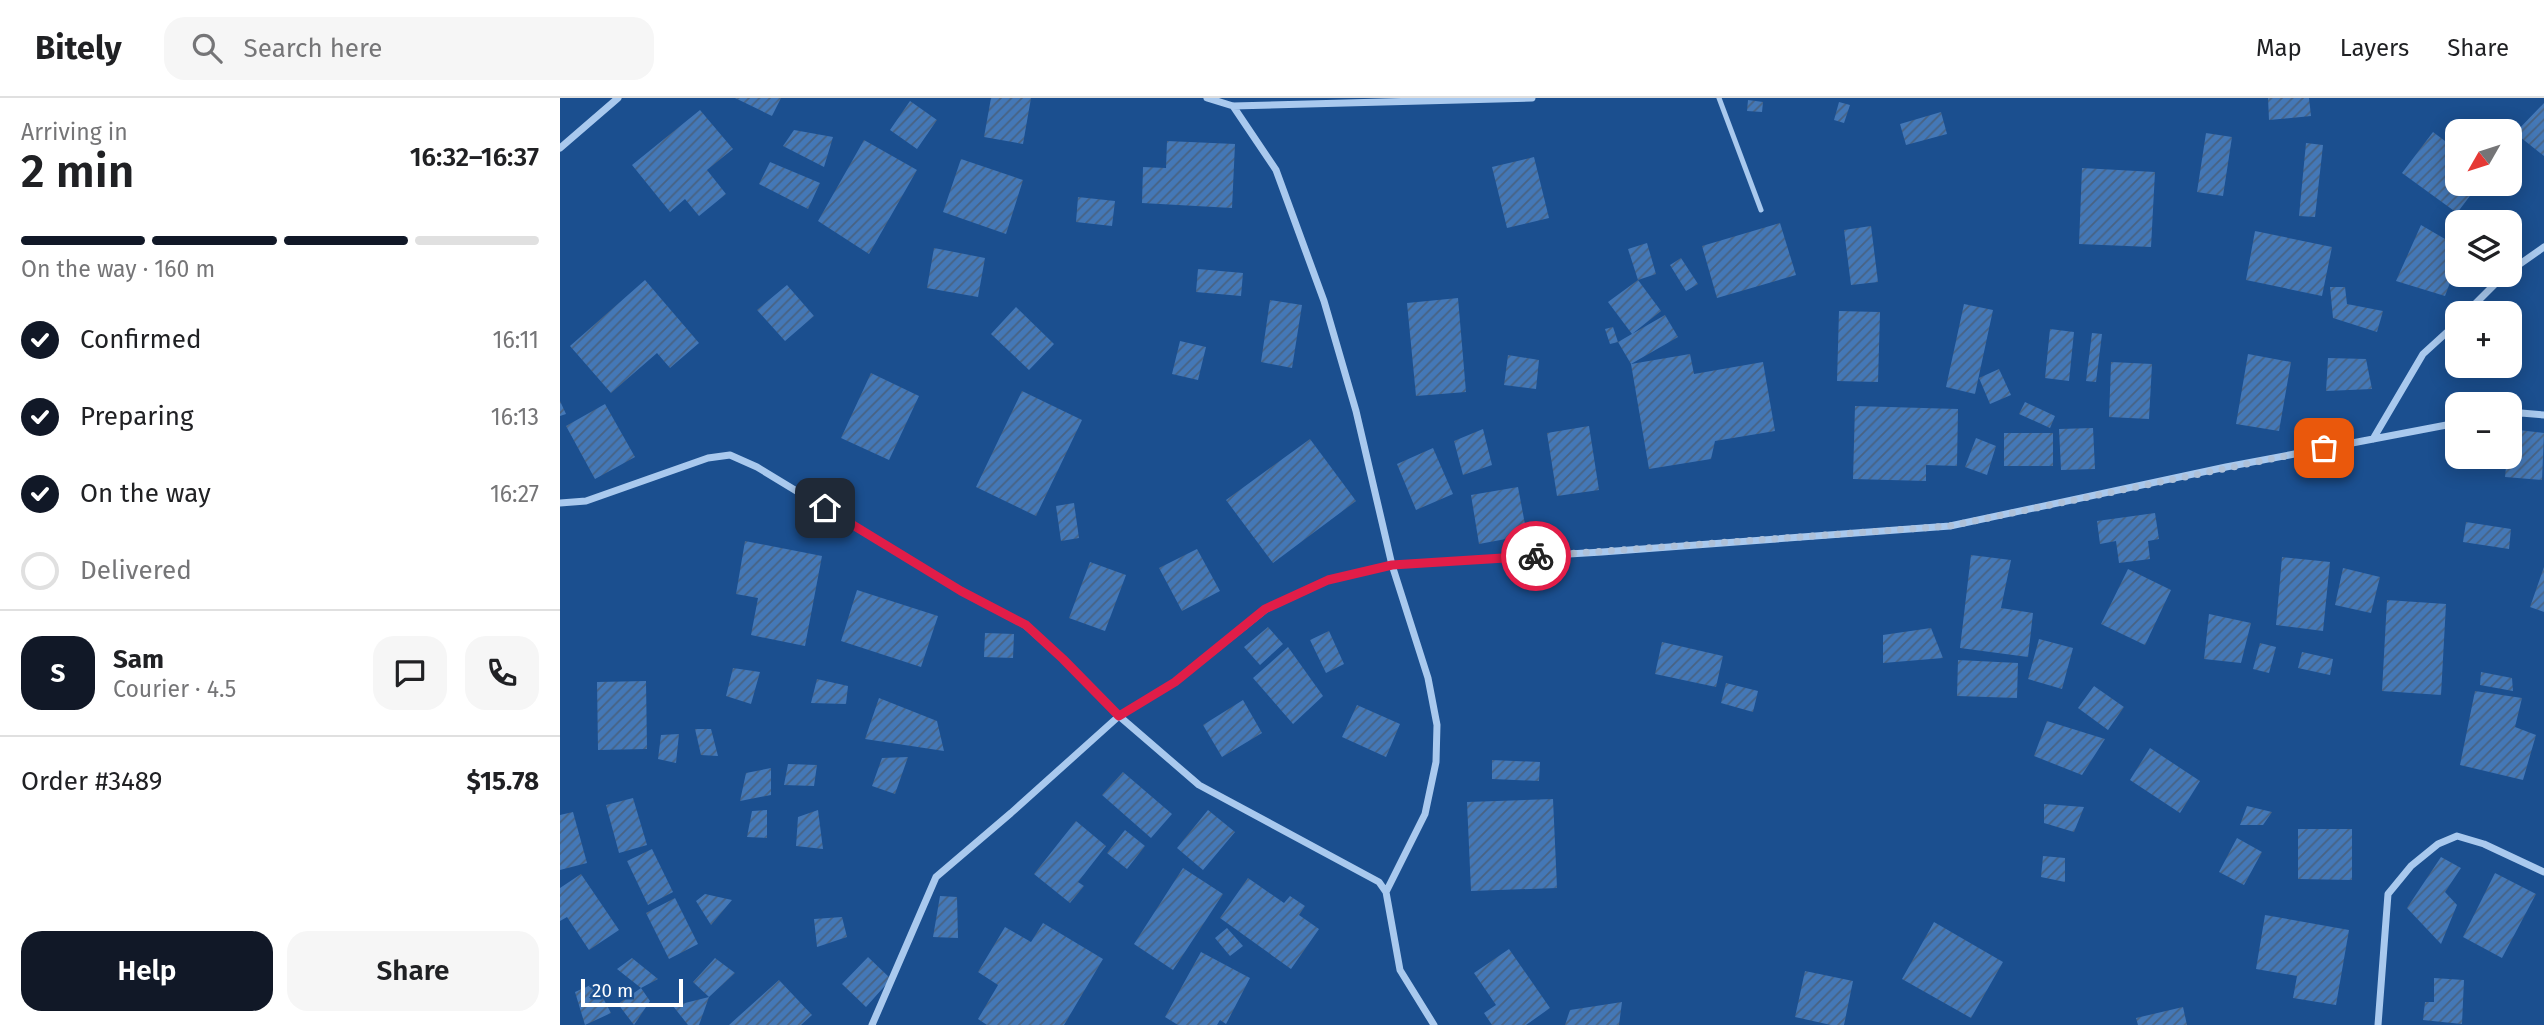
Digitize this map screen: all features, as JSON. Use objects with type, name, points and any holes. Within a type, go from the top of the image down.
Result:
[{"type":"street","points":[[560,148],[618,98]]},
{"type":"street","points":[[1207,98],[1233,106],[1280,101],[1532,98]]},
{"type":"street","points":[[1233,106],[1276,170],[1324,301],[1356,411],[1392,565],[1428,678],[1437,725],[1436,762],[1425,814],[1386,892]]},
{"type":"street","points":[[2522,263],[2544,247]]},
{"type":"street","points":[[2478,301],[2492,287]]},
{"type":"street","points":[[2373,439],[2423,354],[2445,334]]},
{"type":"street","points":[[2522,413],[2544,415]]},
{"type":"street","points":[[872,1025],[936,877],[1012,813],[1119,716],[1175,682],[1265,609],[1328,580],[1392,565],[1950,526],[2445,425]]},
{"type":"street","points":[[560,503],[586,501],[708,458],[730,455],[757,467],[961,591],[1026,625],[1119,716],[1199,785],[1379,882],[1386,892],[1401,970],[1434,1025]]},
{"type":"street","points":[[2378,1025],[2388,894],[2410,866],[2438,844],[2457,836],[2484,844],[2544,872]]},
{"type":"lane","points":[[1719,98],[1761,210]]},
{"type":"building","points":[[735,98],[781,98],[772,116]]},
{"type":"building","points":[[991,98],[1031,98],[1023,144],[984,137]]},
{"type":"building","points":[[2268,98],[2309,98],[2311,116],[2269,120]]},
{"type":"building","points":[[1748,100],[1763,102],[1762,112],[1747,111]]},
{"type":"building","points":[[910,101],[937,120],[917,149],[890,130]]},
{"type":"building","points":[[1839,102],[1850,105],[1844,123],[1834,120]]},
{"type":"building","points":[[2544,103],[2544,156],[2522,139],[2522,126]]},
{"type":"building","points":[[700,110],[733,149],[707,170],[726,194],[699,216],[685,199],[670,212],[632,165]]},
{"type":"building","points":[[1941,112],[1947,134],[1906,145],[1900,124]]},
{"type":"building","points":[[794,130],[833,137],[824,167],[783,146]]},
{"type":"building","points":[[2433,132],[2445,141],[2445,196],[2470,196],[2459,210],[2453,210],[2402,173]]},
{"type":"building","points":[[2206,133],[2232,137],[2223,196],[2197,192]]},
{"type":"building","points":[[864,140],[917,170],[869,254],[818,221]]},
{"type":"building","points":[[1167,141],[1235,144],[1232,208],[1142,203],[1143,167],[1166,168]]},
{"type":"building","points":[[2306,143],[2323,145],[2315,217],[2299,216]]},
{"type":"building","points":[[1534,157],[1549,218],[1507,228],[1492,167]]},
{"type":"building","points":[[961,159],[1023,180],[1006,234],[943,212]]},
{"type":"building","points":[[770,162],[820,183],[808,209],[759,184]]},
{"type":"building","points":[[2082,168],[2155,172],[2151,247],[2079,244]]},
{"type":"building","points":[[1078,197],[1115,201],[1112,226],[1076,222]]},
{"type":"building","points":[[1780,223],[1796,275],[1717,298],[1702,246]]},
{"type":"building","points":[[2421,225],[2445,239],[2445,287],[2448,287],[2445,296],[2396,281]]},
{"type":"building","points":[[1871,226],[1878,282],[1851,285],[1844,230]]},
{"type":"building","points":[[2255,231],[2332,247],[2322,296],[2246,280]]},
{"type":"building","points":[[1647,243],[1656,274],[1638,280],[1628,249]]},
{"type":"building","points":[[934,248],[985,258],[978,297],[927,288]]},
{"type":"building","points":[[1681,258],[1698,284],[1686,291],[1670,265]]},
{"type":"building","points":[[1198,269],[1243,273],[1241,296],[1196,292]]},
{"type":"building","points":[[645,280],[699,343],[670,368],[657,353],[611,393],[570,346]]},
{"type":"building","points":[[1638,280],[1661,311],[1632,334],[1608,302]]},
{"type":"building","points":[[787,285],[814,316],[785,341],[757,310]]},
{"type":"building","points":[[2330,287],[2345,287],[2347,304],[2383,311],[2377,332],[2333,318]]},
{"type":"building","points":[[1458,298],[1466,392],[1416,396],[1407,303]]},
{"type":"building","points":[[1270,300],[1302,305],[1292,368],[1261,362]]},
{"type":"building","points":[[1964,304],[1993,310],[1975,394],[1946,387]]},
{"type":"building","points":[[1016,307],[1054,344],[1029,370],[991,334]]},
{"type":"building","points":[[1839,311],[1880,312],[1878,382],[1837,381]]},
{"type":"building","points":[[1665,315],[1678,337],[1631,364],[1618,342]]},
{"type":"building","points":[[1613,327],[1618,342],[1610,344],[1605,329]]},
{"type":"building","points":[[2050,329],[2074,332],[2069,381],[2045,378]]},
{"type":"building","points":[[2092,333],[2102,334],[2096,382],[2086,381]]},
{"type":"building","points":[[1180,341],[1206,347],[1198,380],[1172,374]]},
{"type":"building","points":[[1690,354],[1694,374],[1763,362],[1775,431],[1715,441],[1711,459],[1649,469],[1631,364]]},
{"type":"building","points":[[2248,354],[2291,362],[2279,431],[2236,424]]},
{"type":"building","points":[[1508,355],[1539,360],[1536,389],[1504,385]]},
{"type":"building","points":[[2328,358],[2366,359],[2372,389],[2326,391]]},
{"type":"building","points":[[2111,362],[2152,364],[2149,419],[2109,417]]},
{"type":"building","points":[[1999,369],[2011,395],[1990,404],[1979,378]]},
{"type":"building","points":[[871,373],[919,396],[889,460],[841,438]]},
{"type":"building","points":[[1022,391],[1082,420],[1036,516],[976,487]]},
{"type":"building","points":[[560,401],[566,414],[560,416]]},
{"type":"building","points":[[2025,402],[2055,416],[2050,428],[2019,414]]},
{"type":"building","points":[[605,404],[635,457],[595,479],[566,426]]},
{"type":"building","points":[[1855,406],[1958,409],[1957,466],[1926,465],[1926,481],[1853,479]]},
{"type":"building","points":[[1589,426],[1599,490],[1557,496],[1547,433]]},
{"type":"building","points":[[2093,428],[2095,469],[2061,470],[2059,429]]},
{"type":"building","points":[[1483,429],[1492,465],[1463,475],[1454,441]]},
{"type":"building","points":[[2522,430],[2544,433],[2542,480],[2505,477],[2506,469],[2522,469]]},
{"type":"building","points":[[2004,433],[2053,433],[2053,466],[2004,466]]},
{"type":"building","points":[[1976,438],[1996,446],[1987,475],[1965,467]]},
{"type":"building","points":[[1310,439],[1356,501],[1273,563],[1226,500]]},
{"type":"building","points":[[1433,448],[1453,494],[1416,510],[1397,464]]},
{"type":"building","points":[[1518,487],[1527,535],[1479,544],[1471,495]]},
{"type":"building","points":[[1074,503],[1079,538],[1061,541],[1056,506]]},
{"type":"building","points":[[2155,513],[2159,539],[2148,541],[2150,559],[2119,563],[2116,541],[2100,544],[2097,521]]},
{"type":"building","points":[[2466,522],[2511,529],[2509,549],[2463,542]]},
{"type":"building","points":[[745,541],[822,556],[805,646],[751,635],[758,598],[736,594]]},
{"type":"building","points":[[1197,549],[1220,591],[1182,611],[1159,568]]},
{"type":"building","points":[[1971,555],[2011,560],[2001,608],[2033,613],[2028,657],[1960,648]]},
{"type":"building","points":[[2282,557],[2330,562],[2323,631],[2276,625]]},
{"type":"building","points":[[1090,562],[1126,575],[1105,631],[1069,618]]},
{"type":"building","points":[[2544,567],[2544,612],[2530,607]]},
{"type":"building","points":[[2343,568],[2380,577],[2371,613],[2335,605]]},
{"type":"building","points":[[2128,569],[2171,590],[2145,645],[2101,624]]},
{"type":"building","points":[[857,590],[938,616],[921,667],[841,641]]},
{"type":"building","points":[[2387,600],[2446,604],[2441,695],[2382,691]]},
{"type":"building","points":[[2209,614],[2251,623],[2241,663],[2204,659]]},
{"type":"building","points":[[1268,627],[1283,644],[1260,665],[1244,647]]},
{"type":"building","points":[[1931,628],[1943,658],[1883,663],[1883,635]]},
{"type":"building","points":[[1329,631],[1344,664],[1326,673],[1310,640]]},
{"type":"building","points":[[985,633],[1014,634],[1013,658],[984,657]]},
{"type":"building","points":[[2039,639],[2073,648],[2062,689],[2028,679]]},
{"type":"building","points":[[1662,642],[1723,656],[1716,687],[1655,674]]},
{"type":"building","points":[[2260,643],[2276,647],[2269,673],[2253,669]]},
{"type":"building","points":[[1288,647],[1323,696],[1293,724],[1253,678]]},
{"type":"building","points":[[2302,652],[2333,659],[2330,675],[2298,668]]},
{"type":"building","points":[[1958,660],[2018,663],[2017,698],[1957,696]]},
{"type":"building","points":[[733,668],[760,672],[751,704],[726,696]]},
{"type":"building","points":[[2481,672],[2512,678],[2513,691],[2480,685]]},
{"type":"building","points":[[817,679],[848,686],[846,704],[811,703]]},
{"type":"building","points":[[646,681],[647,749],[598,750],[597,682]]},
{"type":"building","points":[[1726,683],[1758,691],[1753,712],[1721,703]]},
{"type":"building","points":[[2094,686],[2124,707],[2108,730],[2078,708]]},
{"type":"building","points":[[2475,691],[2522,698],[2515,727],[2536,735],[2523,780],[2460,765]]},
{"type":"building","points":[[879,698],[937,721],[944,751],[865,739]]},
{"type":"building","points":[[1243,700],[1262,733],[1222,757],[1203,725]]},
{"type":"building","points":[[1357,705],[1400,724],[1386,757],[1342,737]]},
{"type":"building","points":[[2047,721],[2105,739],[2082,775],[2034,756]]},
{"type":"building","points":[[695,729],[711,729],[718,756],[701,755]]},
{"type":"building","points":[[679,734],[676,763],[658,759],[661,735]]},
{"type":"building","points":[[2150,748],[2200,781],[2180,813],[2130,780]]},
{"type":"building","points":[[908,757],[895,794],[872,786],[882,758]]},
{"type":"building","points":[[1492,760],[1540,762],[1539,781],[1492,779]]},
{"type":"building","points":[[788,764],[817,765],[814,786],[784,785]]},
{"type":"building","points":[[771,768],[771,795],[740,801],[746,773]]},
{"type":"building","points":[[1123,772],[1172,814],[1151,838],[1102,795]]},
{"type":"building","points":[[633,798],[647,845],[619,853],[606,805]]},
{"type":"building","points":[[1553,799],[1557,888],[1471,891],[1467,802]]},
{"type":"building","points":[[2044,804],[2084,807],[2074,832],[2044,823]]},
{"type":"building","points":[[2247,806],[2272,812],[2263,825],[2240,825]]},
{"type":"building","points":[[767,810],[767,838],[747,837],[752,811]]},
{"type":"building","points":[[818,810],[823,849],[796,846],[798,817]]},
{"type":"building","points":[[1208,810],[1235,832],[1203,870],[1177,848]]},
{"type":"building","points":[[573,812],[587,863],[560,870],[560,815]]},
{"type":"building","points":[[1076,821],[1106,846],[1078,882],[1084,886],[1070,903],[1034,874]]},
{"type":"building","points":[[2298,829],[2352,829],[2352,880],[2298,879]]},
{"type":"building","points":[[1125,830],[1145,846],[1127,869],[1107,853]]},
{"type":"building","points":[[2237,838],[2262,852],[2244,885],[2219,872]]},
{"type":"building","points":[[652,849],[673,892],[648,905],[627,861]]},
{"type":"building","points":[[2043,856],[2065,858],[2065,882],[2041,877]]},
{"type":"building","points":[[2441,857],[2461,868],[2445,892],[2457,905],[2441,944],[2407,908]]},
{"type":"building","points":[[1183,868],[1223,894],[1173,970],[1134,944]]},
{"type":"building","points":[[2495,873],[2536,894],[2502,958],[2463,937]]},
{"type":"building","points":[[581,874],[619,930],[589,950],[567,917],[560,921],[560,888]]},
{"type":"building","points":[[1248,878],[1284,903],[1290,896],[1305,906],[1299,915],[1319,929],[1291,969],[1220,918]]},
{"type":"building","points":[[705,894],[732,900],[711,925],[696,901]]},
{"type":"building","points":[[940,896],[957,897],[958,938],[933,937]]},
{"type":"building","points":[[675,898],[698,944],[669,959],[646,913]]},
{"type":"building","points":[[2265,915],[2349,930],[2336,1005],[2293,998],[2297,976],[2256,969]]},
{"type":"building","points":[[842,917],[847,937],[817,947],[814,919]]},
{"type":"building","points":[[1934,922],[2003,962],[1971,1018],[1902,979]]},
{"type":"building","points":[[1043,923],[1103,959],[1064,1025],[987,1025],[978,1019],[998,985],[978,972],[1005,927],[1031,942]]},
{"type":"building","points":[[1227,928],[1243,946],[1230,956],[1215,938]]},
{"type":"building","points":[[1509,949],[1550,1008],[1526,1025],[1492,1025],[1484,1013],[1496,1005],[1474,973]]},
{"type":"building","points":[[1201,952],[1250,978],[1226,1024],[1220,1020],[1217,1025],[1178,1025],[1165,1017]]},
{"type":"building","points":[[868,957],[891,979],[866,1007],[842,984]]},
{"type":"building","points":[[632,958],[658,979],[641,988],[617,969]]},
{"type":"building","points":[[715,958],[735,973],[709,997],[693,982]]},
{"type":"building","points":[[1805,971],[1853,981],[1844,1025],[1795,1017]]},
{"type":"building","points":[[2434,978],[2464,980],[2462,1024],[2423,1020],[2425,1002],[2434,1002]]},
{"type":"building","points":[[779,980],[812,1015],[801,1025],[729,1025]]},
{"type":"building","points":[[595,983],[611,1013],[585,1025],[575,992]]},
{"type":"building","points":[[641,988],[650,1001],[634,1025],[618,1004]]},
{"type":"building","points":[[709,997],[699,1025],[688,1025],[673,1006]]},
{"type":"building","points":[[1622,1002],[1619,1025],[1565,1025],[1570,1010]]},
{"type":"building","points":[[2183,1007],[2187,1025],[2138,1025],[2136,1018]]},
{"type":"way so far","points":[[1536,556],[1950,526],[2324,448]]},
{"type":"route","points":[[825,508],[961,591],[1026,625],[1119,716],[1175,682],[1265,609],[1328,580],[1392,565],[1536,556]]}]
